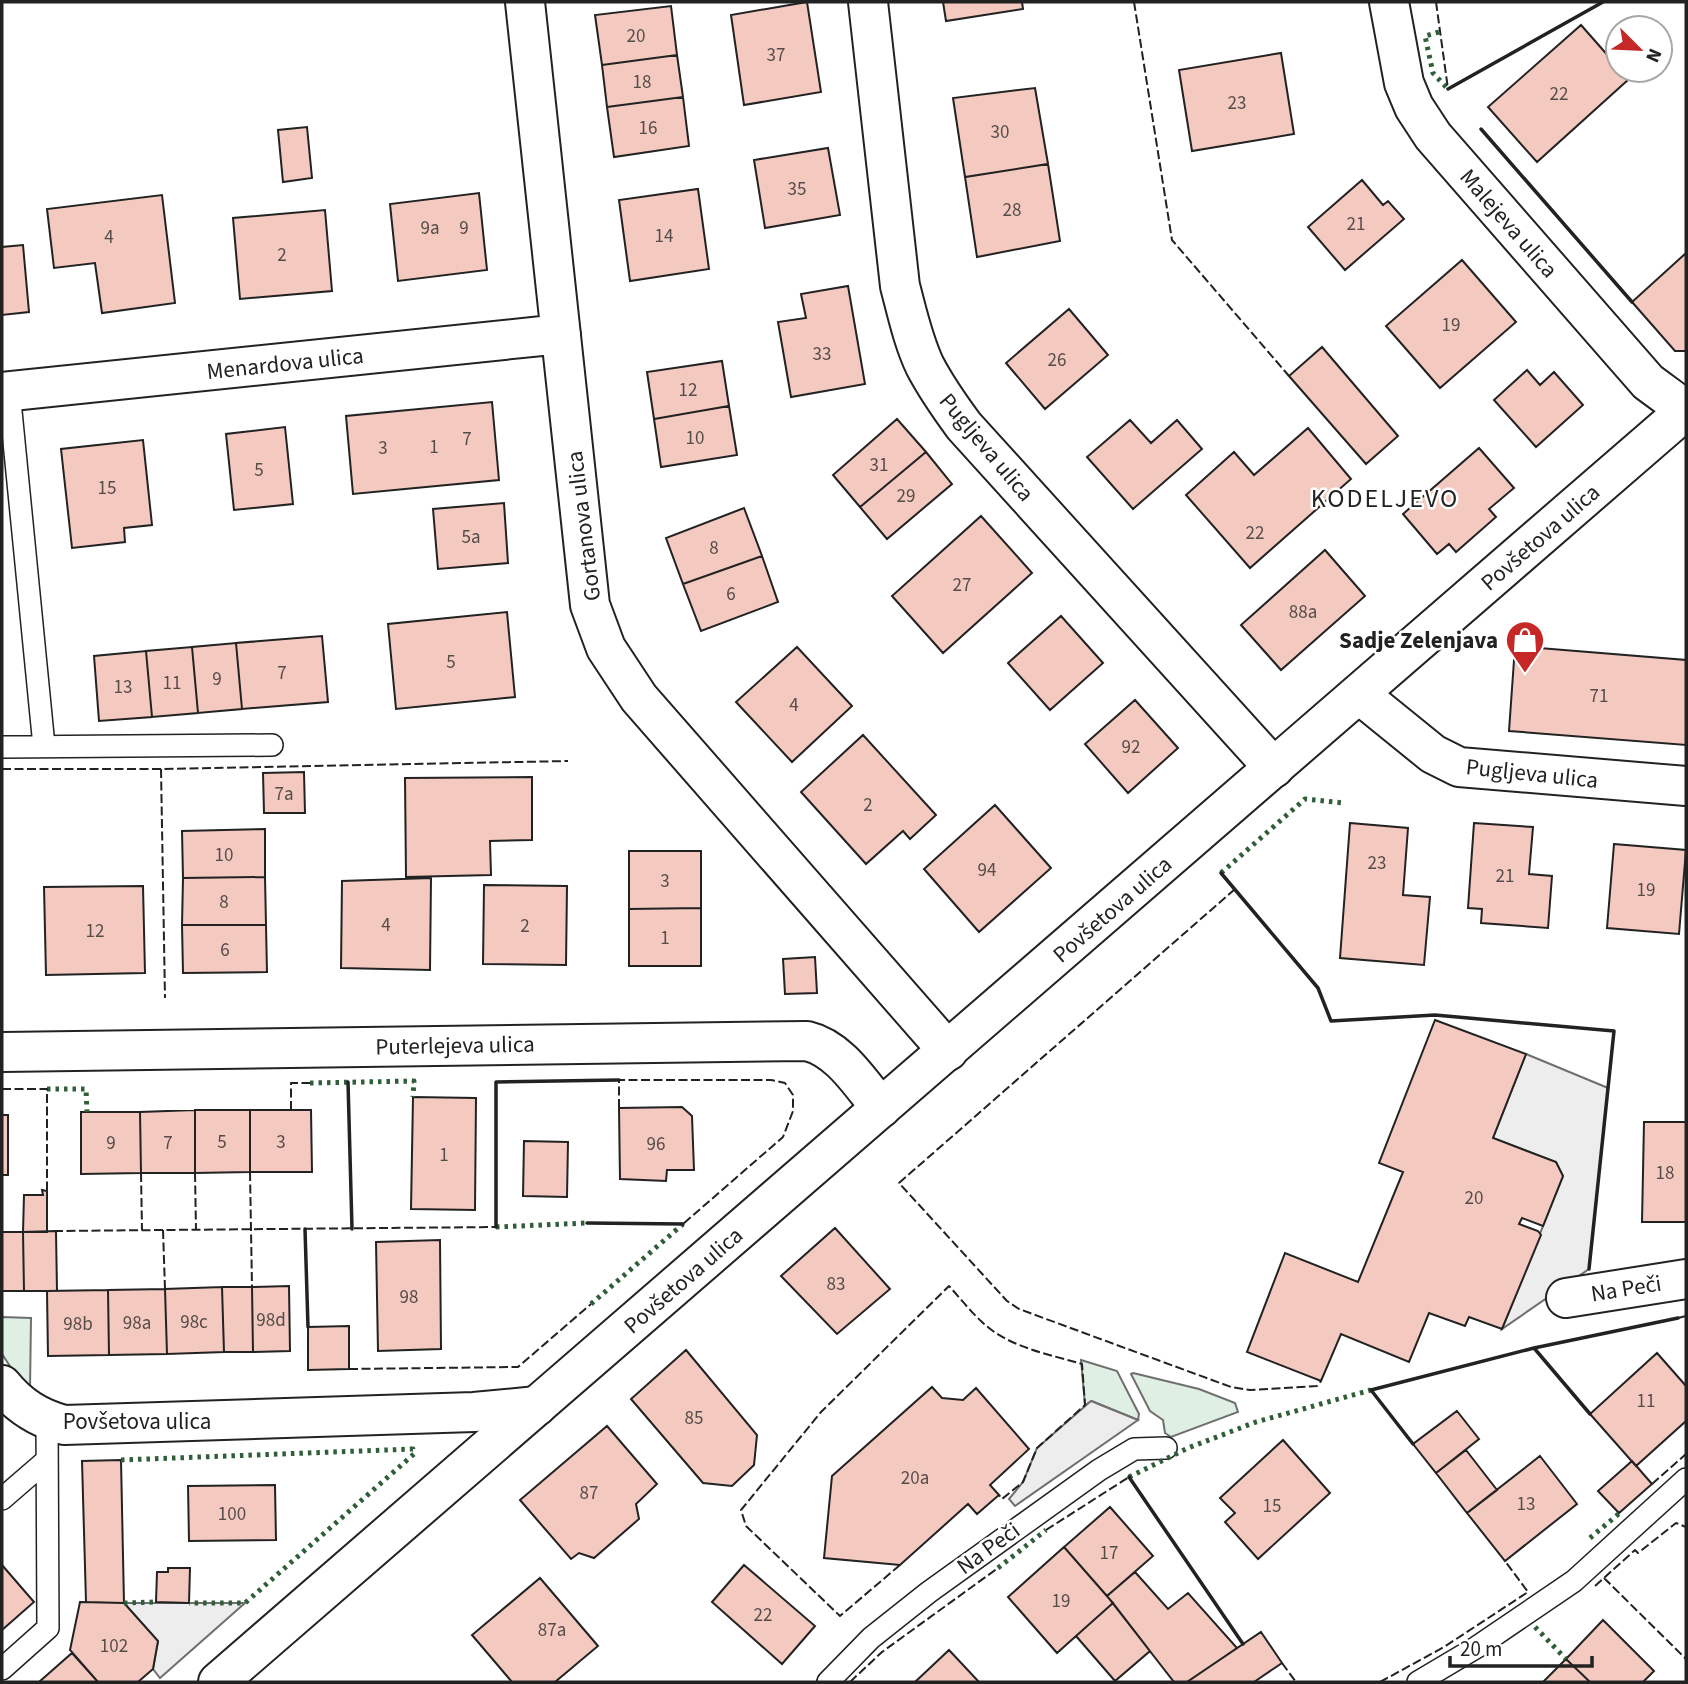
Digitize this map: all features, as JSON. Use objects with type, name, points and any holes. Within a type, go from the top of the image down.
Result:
[{"type":"street","name":"Gortanova ulica","points":[[525,2],[590,605],[606,648],[639,698],[948,1051]]},
{"type":"street","name":"Pugljeva ulica","points":[[868,2],[900,286],[924,363],[942,396],[964,426],[1274,768]]},
{"type":"street","name":"Malejeva ulica","points":[[1389,2],[1404,83],[1414,107],[1433,136],[1648,382],[1686,410]]},
{"type":"street","name":"Menardova ulica","points":[[5,391],[561,334]]},
{"type":"street","name":"Povšetova ulica","points":[[218,1682],[1686,410]]},
{"type":"street","name":"Pugljeva ulica","points":[[1359,694],[1433,754],[1459,767],[1686,786]]},
{"type":"street","name":"Puterlejeva ulica","points":[[2,1052],[807,1041],[834,1053],[881,1108]]},
{"type":"street","name":"Na Peči","points":[[1566,1298],[1686,1279]]},
{"type":"street","name":"Povšetova ulica","points":[[2,1385],[24,1408],[64,1425],[474,1412],[537,1406]]},
{"type":"lane","name":"Menardova ulica","points":[[5,391],[44,746]]},
{"type":"lane","points":[[2,747],[271,745]]},
{"type":"lane","points":[[2,1670],[48,1628],[47,1420]]},
{"type":"lane","name":"Na Peči","points":[[828,1682],[871,1639],[929,1592],[1089,1477],[1134,1449],[1166,1448]]},
{"type":"lane","points":[[2,1499],[47,1460]]},
{"type":"lane","points":[[1418,1682],[1477,1647],[1574,1581],[1686,1479]]},
{"type":"green space","points":[[2,1317],[31,1318],[30,1389],[21,1383],[2,1354]]},
{"type":"green space","points":[[1081,1360],[1117,1371],[1139,1414],[1138,1420],[1092,1401],[1085,1405]]},
{"type":"green space","points":[[1131,1374],[1199,1389],[1235,1403],[1238,1412],[1171,1437],[1165,1433],[1163,1420],[1150,1411]]},
{"type":"shaded area","points":[[1526,1054],[1608,1088],[1589,1269],[1502,1329],[1563,1176],[1556,1162],[1493,1138]]},
{"type":"shaded area","points":[[1091,1401],[1138,1420],[1015,1506],[1009,1499],[1023,1482],[1037,1448]]},
{"type":"shaded area","points":[[124,1603],[245,1603],[160,1678],[153,1669],[158,1641]]},
{"type":"building","points":[[807,2],[821,92],[744,105],[731,15]]},
{"type":"building","points":[[943,2],[1022,2],[1023,9],[946,21]]},
{"type":"building","points":[[671,6],[677,55],[602,65],[595,15]]},
{"type":"building","points":[[1581,25],[1604,51],[1604,84],[1623,84],[1537,162],[1488,107]]},
{"type":"building","points":[[1281,53],[1294,134],[1192,151],[1179,70]]},
{"type":"building","points":[[677,55],[683,97],[607,107],[602,65]]},
{"type":"building","points":[[1035,88],[1048,164],[965,177],[953,98]]},
{"type":"building","points":[[683,97],[689,146],[614,157],[607,107]]},
{"type":"building","points":[[307,127],[312,178],[283,182],[278,130]]},
{"type":"building","points":[[828,148],[840,215],[765,228],[754,160]]},
{"type":"building","points":[[1048,164],[1060,241],[977,257],[965,177]]},
{"type":"building","points":[[1362,180],[1383,205],[1388,201],[1404,219],[1345,270],[1308,227]]},
{"type":"building","points":[[698,189],[709,269],[630,281],[619,200]]},
{"type":"building","points":[[479,193],[487,270],[398,281],[390,204]]},
{"type":"building","points":[[162,195],[175,303],[102,313],[95,263],[54,268],[47,209]]},
{"type":"building","points":[[325,210],[332,291],[240,299],[233,218]]},
{"type":"building","points":[[23,245],[29,312],[2,315],[2,247]]},
{"type":"building","points":[[1686,253],[1686,351],[1675,351],[1632,302]]},
{"type":"building","points":[[1462,260],[1516,322],[1440,388],[1386,326]]},
{"type":"building","points":[[848,286],[865,384],[791,397],[778,322],[806,318],[801,294]]},
{"type":"building","points":[[1069,309],[1108,355],[1045,409],[1006,363]]},
{"type":"building","points":[[1322,347],[1398,436],[1366,464],[1289,376]]},
{"type":"building","points":[[722,361],[729,406],[654,419],[647,372]]},
{"type":"building","points":[[1527,370],[1540,385],[1554,372],[1583,405],[1536,447],[1494,400]]},
{"type":"building","points":[[492,402],[499,480],[353,494],[346,416]]},
{"type":"building","points":[[729,406],[737,455],[661,467],[654,419]]},
{"type":"building","points":[[897,419],[926,452],[860,507],[833,475]]},
{"type":"building","points":[[1130,420],[1151,443],[1177,420],[1202,449],[1133,509],[1087,457]]},
{"type":"building","points":[[285,427],[293,504],[234,510],[226,434]]},
{"type":"building","points":[[1308,428],[1351,479],[1250,568],[1186,495],[1234,452],[1254,475]]},
{"type":"building","points":[[143,440],[152,525],[124,528],[125,542],[72,548],[61,449]]},
{"type":"building","points":[[1479,448],[1514,488],[1489,509],[1496,517],[1456,552],[1449,544],[1437,554],[1403,514]]},
{"type":"building","points":[[926,452],[952,484],[887,539],[860,507]]},
{"type":"building","points":[[504,503],[508,563],[438,569],[433,509]]},
{"type":"building","points":[[744,508],[762,556],[683,584],[666,538]]},
{"type":"building","points":[[981,516],[1032,573],[943,653],[892,596]]},
{"type":"building","points":[[1325,550],[1365,596],[1281,670],[1241,625]]},
{"type":"building","points":[[762,556],[778,602],[701,631],[683,584]]},
{"type":"building","points":[[507,612],[515,697],[396,709],[388,624]]},
{"type":"building","points":[[1061,616],[1103,663],[1050,710],[1008,663]]},
{"type":"building","points":[[322,636],[328,702],[242,709],[236,643]]},
{"type":"building","points":[[236,643],[242,709],[198,713],[192,647]]},
{"type":"building","points":[[1515,646],[1686,660],[1686,745],[1509,731]]},
{"type":"building","points":[[192,647],[198,713],[152,717],[146,651]]},
{"type":"building","points":[[797,647],[852,706],[792,762],[736,702]]},
{"type":"building","points":[[146,651],[152,717],[99,721],[94,656]]},
{"type":"building","points":[[1135,700],[1178,748],[1128,793],[1085,744]]},
{"type":"building","points":[[863,735],[936,815],[910,839],[903,831],[866,864],[801,792]]},
{"type":"building","points":[[304,772],[305,813],[264,813],[263,773]]},
{"type":"building","points":[[532,777],[532,840],[490,841],[491,875],[406,877],[405,778]]},
{"type":"building","points":[[995,805],[1051,868],[979,932],[924,869]]},
{"type":"building","points":[[1350,823],[1408,828],[1403,895],[1430,897],[1424,965],[1340,958]]},
{"type":"building","points":[[1474,823],[1533,827],[1529,874],[1552,876],[1548,928],[1481,923],[1482,909],[1468,908]]},
{"type":"building","points":[[265,829],[265,877],[183,878],[182,831]]},
{"type":"building","points":[[1614,844],[1686,850],[1679,934],[1607,928]]},
{"type":"building","points":[[629,851],[701,851],[701,908],[629,909]]},
{"type":"building","points":[[265,877],[266,925],[182,925],[183,878]]},
{"type":"building","points":[[431,878],[430,970],[341,968],[342,881]]},
{"type":"building","points":[[484,885],[567,886],[566,965],[483,964]]},
{"type":"building","points":[[143,886],[145,973],[46,975],[44,887]]},
{"type":"building","points":[[701,908],[701,966],[629,966],[629,909]]},
{"type":"building","points":[[182,925],[266,925],[267,972],[183,973]]},
{"type":"building","points":[[815,957],[817,993],[785,994],[783,959]]},
{"type":"building","points":[[1435,1020],[1526,1054],[1493,1138],[1556,1162],[1563,1176],[1543,1226],[1522,1218],[1519,1224],[1538,1231],[1541,1235],[1502,1329],[1469,1317],[1465,1326],[1429,1313],[1409,1362],[1341,1334],[1321,1381],[1247,1352],[1285,1253],[1358,1282],[1403,1172],[1379,1163]]},
{"type":"building","points":[[413,1097],[476,1098],[475,1210],[411,1209]]},
{"type":"building","points":[[682,1107],[692,1116],[694,1170],[667,1170],[666,1181],[620,1179],[619,1108]]},
{"type":"building","points":[[195,1110],[195,1173],[141,1173],[140,1112]]},
{"type":"building","points":[[195,1110],[250,1110],[250,1172],[195,1173]]},
{"type":"building","points":[[250,1110],[311,1110],[312,1172],[250,1172]]},
{"type":"building","points":[[81,1112],[140,1112],[141,1173],[81,1174]]},
{"type":"building","points":[[2,1115],[8,1115],[8,1175],[2,1175]]},
{"type":"building","points":[[1644,1122],[1686,1122],[1686,1222],[1642,1222]]},
{"type":"building","points":[[524,1141],[568,1142],[567,1197],[523,1196]]},
{"type":"building","points":[[42,1190],[47,1191],[47,1232],[23,1232],[24,1195],[43,1195]]},
{"type":"building","points":[[835,1228],[890,1289],[837,1334],[781,1276]]},
{"type":"building","points":[[56,1231],[57,1291],[24,1291],[23,1232]]},
{"type":"building","points":[[2,1232],[23,1232],[24,1291],[2,1291]]},
{"type":"building","points":[[440,1240],[441,1349],[378,1351],[376,1242]]},
{"type":"building","points":[[289,1286],[290,1351],[253,1352],[252,1287]]},
{"type":"building","points":[[222,1287],[224,1352],[167,1354],[165,1289]]},
{"type":"building","points":[[222,1287],[252,1287],[253,1352],[224,1352]]},
{"type":"building","points":[[165,1289],[167,1354],[109,1355],[108,1290]]},
{"type":"building","points":[[108,1290],[109,1355],[48,1356],[47,1291]]},
{"type":"building","points":[[349,1326],[349,1369],[308,1370],[308,1327]]},
{"type":"building","points":[[686,1350],[757,1435],[754,1465],[732,1486],[703,1483],[631,1399]]},
{"type":"building","points":[[1657,1353],[1686,1386],[1686,1421],[1636,1466],[1590,1414]]},
{"type":"building","points":[[932,1387],[942,1398],[963,1400],[976,1388],[1029,1449],[990,1485],[999,1495],[977,1514],[968,1504],[900,1565],[824,1558],[832,1476]]},
{"type":"building","points":[[1457,1411],[1479,1439],[1436,1473],[1413,1444]]},
{"type":"building","points":[[607,1426],[657,1484],[636,1504],[639,1519],[594,1558],[579,1553],[571,1559],[520,1500]]},
{"type":"building","points":[[1283,1440],[1330,1493],[1258,1559],[1225,1522],[1235,1513],[1220,1498]]},
{"type":"building","points":[[1466,1450],[1497,1490],[1467,1513],[1436,1473]]},
{"type":"building","points":[[1540,1456],[1577,1504],[1505,1561],[1467,1513]]},
{"type":"building","points":[[121,1460],[124,1603],[86,1602],[82,1461]]},
{"type":"building","points":[[1632,1461],[1652,1484],[1619,1513],[1598,1491]]},
{"type":"building","points":[[275,1485],[276,1540],[189,1541],[188,1486]]},
{"type":"building","points":[[1110,1507],[1153,1556],[1107,1596],[1064,1547]]},
{"type":"building","points":[[1064,1547],[1113,1603],[1057,1653],[1008,1597]]},
{"type":"building","points":[[2,1565],[34,1602],[2,1630]]},
{"type":"building","points":[[744,1565],[815,1626],[782,1664],[712,1602]]},
{"type":"building","points":[[168,1568],[190,1568],[189,1603],[156,1602],[157,1572],[168,1572]]},
{"type":"building","points":[[1135,1572],[1168,1609],[1188,1593],[1237,1648],[1187,1682],[1174,1682],[1107,1596]]},
{"type":"building","points":[[540,1578],[598,1646],[555,1682],[512,1682],[472,1635]]},
{"type":"building","points":[[80,1602],[124,1603],[158,1641],[153,1669],[138,1682],[98,1682],[70,1650]]},
{"type":"building","points":[[1113,1603],[1150,1651],[1115,1681],[1076,1636]]},
{"type":"building","points":[[1603,1620],[1654,1671],[1643,1682],[1590,1682],[1566,1659]]},
{"type":"building","points":[[1261,1632],[1282,1663],[1254,1682],[1187,1682]]},
{"type":"building","points":[[949,1650],[979,1682],[915,1682]]},
{"type":"building","points":[[72,1653],[98,1682],[39,1682]]},
{"type":"building","points":[[1566,1659],[1590,1682],[1543,1682]]},
{"type":"hedge","points":[[1439,32],[1425,36],[1433,73],[1448,89]]},
{"type":"hedge","points":[[1221,873],[1305,799],[1344,803]]},
{"type":"hedge","points":[[310,1083],[414,1081],[413,1097]]},
{"type":"hedge","points":[[47,1089],[86,1089],[87,1112]]},
{"type":"hedge","points":[[496,1227],[587,1223]]},
{"type":"hedge","points":[[591,1304],[683,1224]]},
{"type":"hedge","points":[[1129,1477],[1188,1448],[1256,1422],[1371,1390]]},
{"type":"hedge","points":[[121,1460],[413,1449],[414,1454],[245,1603],[189,1603]]},
{"type":"hedge","points":[[1590,1538],[1622,1511]]},
{"type":"hedge","points":[[998,1568],[1046,1530]]},
{"type":"hedge","points":[[124,1603],[156,1602]]},
{"type":"hedge","points":[[1535,1627],[1566,1659]]},
{"type":"fence","points":[[1134,2],[1172,240],[1289,376]]},
{"type":"fence","points":[[1436,2],[1448,89]]},
{"type":"fence","points":[[2,769],[161,769],[568,761]]},
{"type":"fence","points":[[161,769],[165,998]]},
{"type":"fence","points":[[1235,889],[899,1183],[1007,1301],[1019,1309],[1231,1387],[1250,1390],[1317,1386],[1321,1381]]},
{"type":"fence","points":[[619,1108],[619,1080],[771,1080],[785,1083],[793,1095],[793,1111],[783,1137],[683,1224]]},
{"type":"fence","points":[[291,1110],[291,1083],[310,1083]]},
{"type":"fence","points":[[2,1089],[47,1089],[47,1191]]},
{"type":"fence","points":[[250,1172],[252,1287]]},
{"type":"fence","points":[[141,1173],[142,1230]]},
{"type":"fence","points":[[195,1173],[196,1230]]},
{"type":"fence","points":[[54,1231],[496,1227]]},
{"type":"fence","points":[[163,1230],[165,1289]]},
{"type":"fence","points":[[900,1565],[840,1616],[746,1526],[741,1510],[821,1412],[949,1286],[992,1331],[1029,1349],[1082,1364],[1085,1405],[1037,1448],[1023,1482],[1002,1499],[999,1495]]},
{"type":"fence","points":[[349,1369],[518,1367],[591,1304]]},
{"type":"fence","points":[[1678,1318],[1686,1316]]},
{"type":"fence","points":[[1652,1484],[1686,1454]]},
{"type":"fence","points":[[1046,1530],[1129,1477]]},
{"type":"fence","points":[[1595,1586],[1635,1550],[1638,1553],[1676,1523],[1686,1527]]},
{"type":"fence","points":[[1380,1682],[1444,1647],[1528,1592],[1505,1561]]},
{"type":"fence","points":[[850,1682],[882,1652],[998,1568]]},
{"type":"fence","points":[[1604,1578],[1686,1659]]},
{"type":"fence","points":[[1282,1663],[1296,1682]]},
{"type":"wall","points":[[1448,89],[1603,2]]},
{"type":"wall","points":[[1481,129],[1632,302]]},
{"type":"wall","points":[[1221,873],[1318,988],[1331,1021],[1435,1015],[1614,1031],[1589,1269]]},
{"type":"wall","points":[[496,1227],[496,1082],[619,1080]]},
{"type":"wall","points":[[348,1082],[352,1229]]},
{"type":"wall","points":[[587,1223],[683,1224]]},
{"type":"wall","points":[[305,1229],[308,1327]]},
{"type":"wall","points":[[1413,1444],[1371,1390],[1534,1348],[1678,1318]]},
{"type":"wall","points":[[1534,1348],[1590,1414]]},
{"type":"wall","points":[[1129,1477],[1243,1644]]},
{"type":"place","name":"Sadje Zelenjava","points":[[1525,674]]},
{"type":"district","name":"KODELJEVO","points":[[1385,498]]}]
